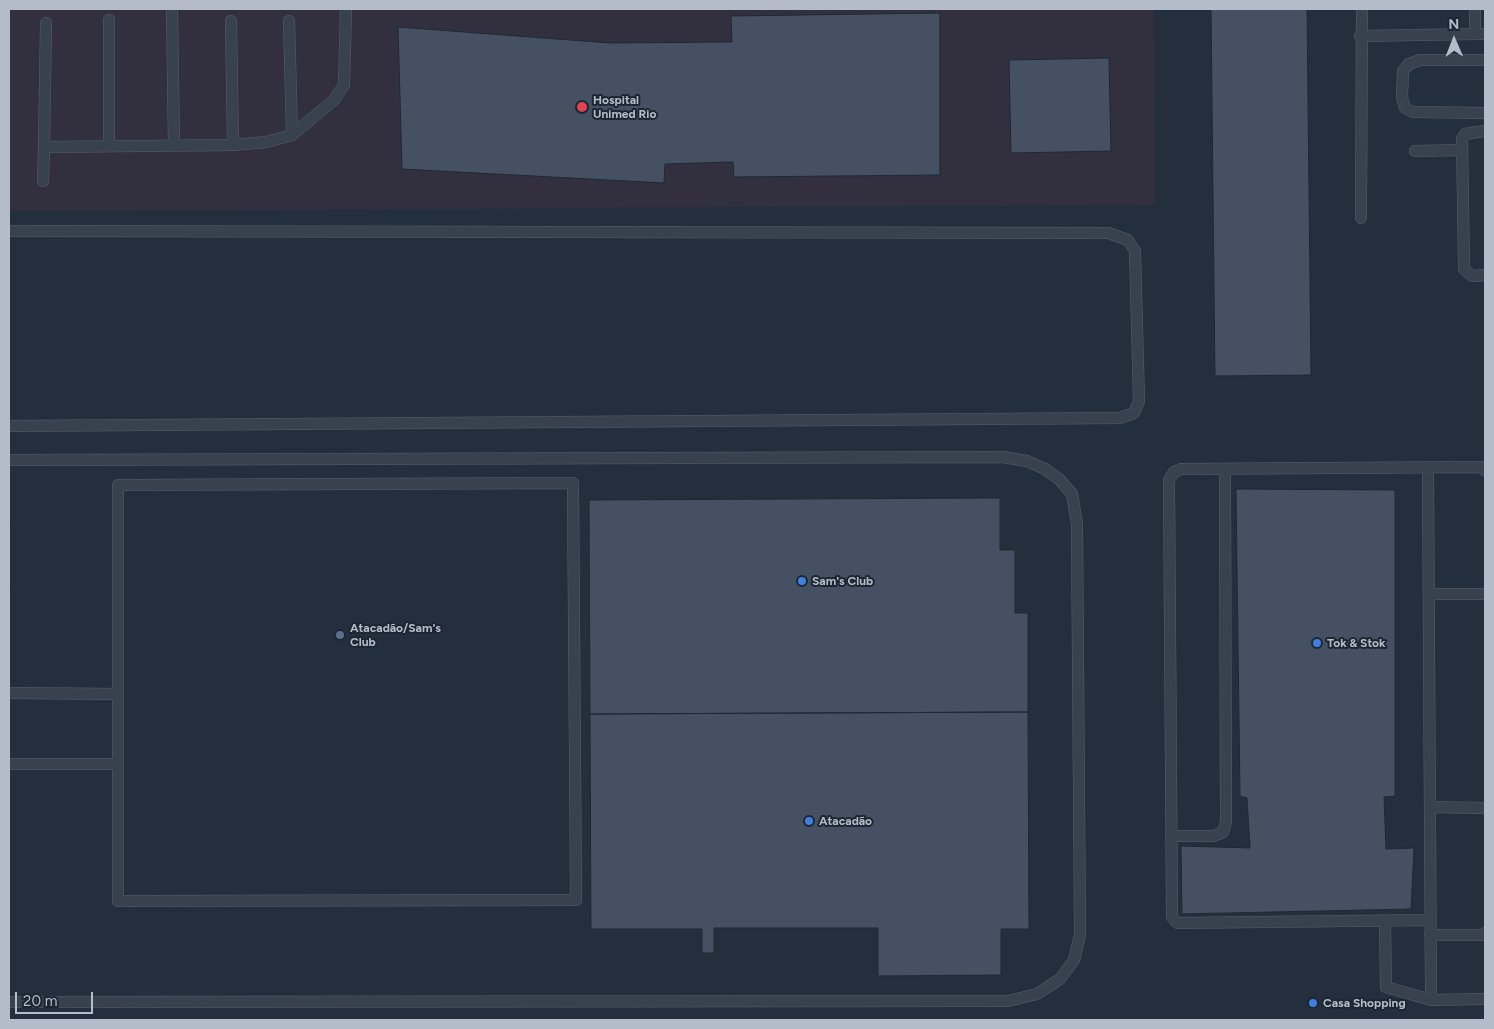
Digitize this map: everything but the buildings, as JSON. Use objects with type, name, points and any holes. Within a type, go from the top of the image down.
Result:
[{"type":"lane","points":[[172,9],[174,146]]},
{"type":"lane","points":[[44,147],[233,145],[266,142],[292,135],[334,100],[344,85],[346,9]]},
{"type":"lane","points":[[1361,218],[1360,36],[1362,9]]},
{"type":"lane","points":[[1360,36],[1480,34],[1476,9]]},
{"type":"lane","points":[[108,146],[110,20]]},
{"type":"lane","points":[[231,20],[233,145]]},
{"type":"lane","points":[[289,21],[292,135]]},
{"type":"lane","points":[[43,181],[46,23]]},
{"type":"lane","points":[[1485,60],[1420,60],[1409,64],[1403,71],[1402,97],[1405,108],[1413,112],[1485,113]]},
{"type":"lane","points":[[1485,131],[1466,134],[1462,139],[1464,269],[1472,276],[1485,275]]},
{"type":"lane","points":[[1415,151],[1462,150]]},
{"type":"lane","points":[[9,231],[1108,233],[1128,240],[1135,251],[1139,401],[1134,413],[1119,418],[9,426]]},
{"type":"lane","points":[[9,460],[1003,458],[1027,461],[1045,469],[1059,479],[1072,494],[1077,524],[1080,935],[1074,960],[1060,979],[1037,994],[1008,1001],[9,1002]]},
{"type":"lane","points":[[1430,920],[1177,923],[1172,917],[1169,480],[1174,472],[1181,469],[1480,467],[1485,470]]},
{"type":"lane","points":[[1428,468],[1431,1000]]},
{"type":"lane","points":[[1171,836],[1214,836],[1223,832],[1226,822],[1225,469]]},
{"type":"lane","points":[[573,483],[576,900],[118,902],[118,764],[118,484],[573,483]]},
{"type":"lane","points":[[1430,594],[1485,594]]},
{"type":"lane","points":[[9,692],[118,694]]},
{"type":"lane","points":[[9,764],[118,764]]},
{"type":"lane","points":[[1430,807],[1485,808]]},
{"type":"lane","points":[[1385,920],[1386,987],[1431,1000],[1485,999]]},
{"type":"lane","points":[[1430,935],[1482,935],[1485,933]]},
{"type":"shaded area","name":"Hospital Unimed Rio","points":[[9,9],[1154,9],[1155,205],[9,211]]},
{"type":"place","name":"Hospital Unimed Rio","points":[[582,107]]},
{"type":"place","name":"Sam's Club","points":[[802,581]]},
{"type":"place","name":"Atacadão/Sam's Club","points":[[340,635]]},
{"type":"place","name":"Tok & Stok","points":[[1317,643]]},
{"type":"place","name":"Atacadão","points":[[809,821]]},
{"type":"place","name":"Casa Shopping","points":[[1313,1003]]}]
